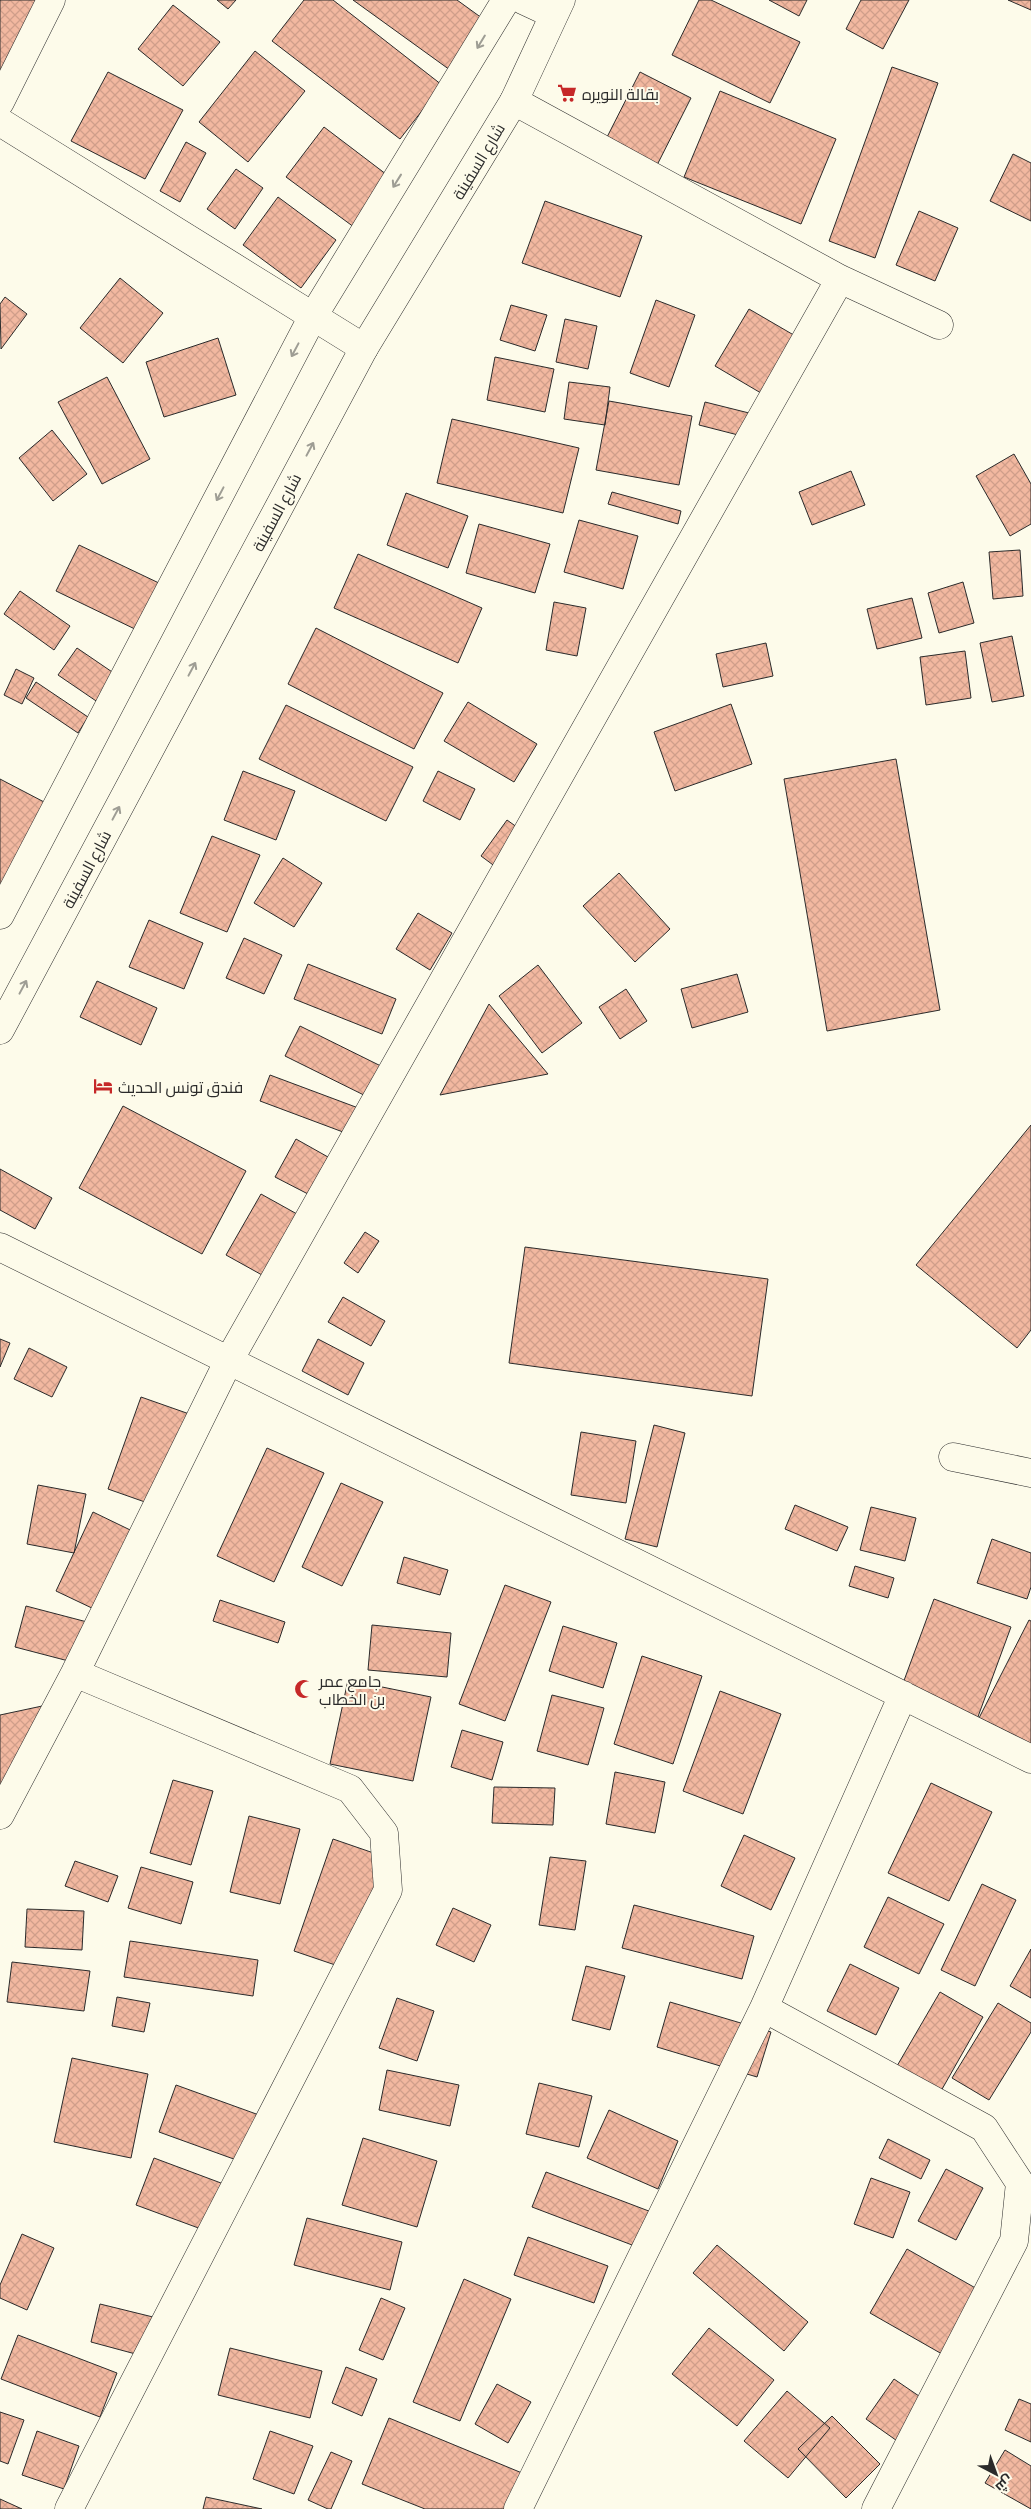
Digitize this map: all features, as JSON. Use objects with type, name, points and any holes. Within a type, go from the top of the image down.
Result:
[{"type":"street","points":[[0,102],[51,0]]},
{"type":"street","points":[[0,915],[312,318],[506,0]]},
{"type":"street","points":[[523,0],[557,7]]},
{"type":"street","name":"شارع السفينة","points":[[0,1030],[364,348],[514,101],[557,7]]},
{"type":"street","points":[[514,101],[840,279],[939,326]]},
{"type":"street","points":[[0,122],[312,318],[364,348]]},
{"type":"street","points":[[0,1815],[74,1673],[228,1362],[840,279]]},
{"type":"street","points":[[0,1247],[228,1362],[1031,1759]]},
{"type":"street","points":[[953,1457],[1031,1473]]},
{"type":"street","points":[[69,2509],[388,1890],[384,1833],[350,1788],[74,1673]]},
{"type":"street","points":[[518,2509],[764,2008],[903,1695]]},
{"type":"street","points":[[764,2008],[984,2128],[1020,2182],[1014,2241],[876,2509]]},
{"type":"building","points":[[0,0],[51,0],[0,87]]},
{"type":"building","points":[[217,0],[236,0],[228,9]]},
{"type":"building","points":[[304,0],[333,0],[442,85],[400,139],[272,41]]},
{"type":"building","points":[[353,0],[457,0],[486,21],[450,70]]},
{"type":"building","points":[[699,0],[711,0],[800,42],[770,103],[672,55]]},
{"type":"building","points":[[769,0],[807,0],[799,16]]},
{"type":"building","points":[[861,0],[909,0],[883,49],[846,29]]},
{"type":"building","points":[[1008,0],[1031,0],[1031,10]]},
{"type":"building","points":[[173,5],[220,42],[183,86],[138,49]]},
{"type":"building","points":[[255,51],[305,91],[248,162],[199,122]]},
{"type":"building","points":[[892,67],[938,83],[875,258],[829,241]]},
{"type":"building","points":[[108,72],[183,110],[145,179],[71,141]]},
{"type":"building","points":[[640,72],[691,98],[652,175],[601,149]]},
{"type":"building","points":[[720,91],[836,139],[801,224],[684,177]]},
{"type":"building","points":[[324,127],[399,184],[362,233],[286,177]]},
{"type":"building","points":[[186,142],[206,153],[180,202],[160,191]]},
{"type":"building","points":[[1013,154],[1031,163],[1031,221],[990,201]]},
{"type":"building","points":[[236,169],[263,188],[235,229],[207,209]]},
{"type":"building","points":[[278,197],[336,240],[301,288],[243,245]]},
{"type":"building","points":[[545,201],[642,236],[620,297],[522,263]]},
{"type":"building","points":[[919,211],[958,228],[935,281],[896,265]]},
{"type":"building","points":[[120,278],[163,313],[123,363],[80,328]]},
{"type":"building","points":[[5,297],[27,314],[1,349],[0,304]]},
{"type":"building","points":[[656,300],[695,315],[669,387],[630,373]]},
{"type":"building","points":[[511,305],[547,315],[535,351],[500,340]]},
{"type":"building","points":[[749,309],[816,348],[783,406],[715,366]]},
{"type":"building","points":[[565,319],[597,326],[588,369],[556,362]]},
{"type":"building","points":[[218,338],[236,395],[164,417],[146,362]]},
{"type":"building","points":[[495,357],[554,369],[545,412],[487,400]]},
{"type":"building","points":[[107,377],[150,459],[102,484],[58,402]]},
{"type":"building","points":[[569,382],[610,387],[605,425],[564,419]]},
{"type":"building","points":[[609,401],[692,416],[679,485],[596,470]]},
{"type":"building","points":[[705,402],[749,413],[742,436],[699,425]]},
{"type":"building","points":[[452,419],[579,448],[563,513],[437,483]]},
{"type":"building","points":[[52,430],[87,474],[53,501],[19,458]]},
{"type":"building","points":[[1014,454],[1031,484],[1031,524],[1010,536],[976,476]]},
{"type":"building","points":[[851,471],[865,505],[812,525],[799,492]]},
{"type":"building","points":[[612,492],[681,511],[678,524],[608,504]]},
{"type":"building","points":[[406,493],[468,516],[448,568],[387,545]]},
{"type":"building","points":[[579,520],[638,536],[623,589],[564,572]]},
{"type":"building","points":[[479,524],[550,544],[535,593],[466,573]]},
{"type":"building","points":[[79,545],[161,584],[139,631],[56,591]]},
{"type":"building","points":[[1020,550],[1023,596],[993,599],[989,552]]},
{"type":"building","points":[[358,554],[482,608],[458,663],[334,608]]},
{"type":"building","points":[[963,582],[974,623],[939,633],[928,593]]},
{"type":"building","points":[[20,591],[70,626],[54,650],[4,614]]},
{"type":"building","points":[[912,598],[922,638],[877,649],[867,609]]},
{"type":"building","points":[[554,602],[586,608],[577,656],[546,650]]},
{"type":"building","points":[[316,628],[443,693],[414,749],[288,684]]},
{"type":"building","points":[[1012,636],[1024,696],[992,702],[980,643]]},
{"type":"building","points":[[766,643],[773,676],[723,687],[716,654]]},
{"type":"building","points":[[77,648],[121,678],[102,705],[58,675]]},
{"type":"building","points":[[965,651],[971,698],[926,705],[920,657]]},
{"type":"building","points":[[16,669],[34,678],[22,704],[4,695]]},
{"type":"building","points":[[36,682],[88,717],[78,733],[26,698]]},
{"type":"building","points":[[468,702],[537,744],[514,782],[444,741]]},
{"type":"building","points":[[731,704],[752,764],[675,791],[654,732]]},
{"type":"building","points":[[286,705],[413,767],[386,821],[259,759]]},
{"type":"building","points":[[896,759],[940,1010],[827,1031],[784,779]]},
{"type":"building","points":[[243,771],[295,791],[276,840],[224,820]]},
{"type":"building","points":[[438,771],[475,789],[460,820],[423,801]]},
{"type":"building","points":[[0,779],[46,803],[0,887]]},
{"type":"building","points":[[507,820],[535,840],[508,876],[481,856]]},
{"type":"building","points":[[212,836],[260,855],[227,932],[180,913]]},
{"type":"building","points":[[283,858],[322,883],[294,927],[254,903]]},
{"type":"building","points":[[619,873],[670,929],[635,962],[583,906]]},
{"type":"building","points":[[418,913],[452,933],[430,970],[396,949]]},
{"type":"building","points":[[149,920],[203,943],[184,989],[129,967]]},
{"type":"building","points":[[244,938],[282,955],[264,994],[226,978]]},
{"type":"building","points":[[308,964],[396,999],[382,1034],[294,999]]},
{"type":"building","points":[[538,965],[582,1023],[542,1053],[499,996]]},
{"type":"building","points":[[737,974],[748,1012],[692,1028],[681,989]]},
{"type":"building","points":[[97,981],[157,1008],[141,1045],[80,1017]]},
{"type":"building","points":[[626,989],[647,1021],[620,1039],[599,1007]]},
{"type":"building","points":[[489,1004],[548,1074],[440,1095],[462,1054]]},
{"type":"building","points":[[300,1026],[397,1074],[382,1104],[285,1056]]},
{"type":"building","points":[[270,1075],[361,1109],[351,1135],[260,1101]]},
{"type":"building","points":[[123,1106],[246,1171],[202,1254],[79,1188]]},
{"type":"building","points":[[1031,1125],[1031,1330],[1017,1348],[916,1265]]},
{"type":"building","points":[[296,1139],[328,1157],[308,1194],[275,1177]]},
{"type":"building","points":[[0,1169],[52,1198],[35,1229],[0,1210]]},
{"type":"building","points":[[261,1194],[297,1214],[262,1275],[226,1255]]},
{"type":"building","points":[[365,1232],[379,1241],[358,1273],[344,1263]]},
{"type":"building","points":[[525,1247],[768,1279],[752,1396],[509,1363]]},
{"type":"building","points":[[343,1297],[385,1321],[371,1346],[328,1322]]},
{"type":"building","points":[[0,1339],[10,1343],[0,1367]]},
{"type":"building","points":[[318,1339],[364,1363],[348,1395],[302,1371]]},
{"type":"building","points":[[29,1348],[67,1367],[52,1397],[14,1379]]},
{"type":"building","points":[[141,1397],[195,1416],[162,1508],[108,1489]]},
{"type":"building","points":[[654,1425],[685,1433],[657,1547],[625,1539]]},
{"type":"building","points":[[581,1432],[636,1441],[626,1503],[571,1495]]},
{"type":"building","points":[[267,1448],[324,1473],[274,1582],[217,1556]]},
{"type":"building","points":[[341,1483],[383,1502],[342,1586],[302,1567]]},
{"type":"building","points":[[38,1485],[86,1494],[74,1553],[27,1544]]},
{"type":"building","points":[[795,1505],[848,1527],[837,1551],[785,1529]]},
{"type":"building","points":[[871,1507],[916,1518],[905,1561],[860,1550]]},
{"type":"building","points":[[93,1512],[153,1541],[115,1619],[56,1591]]},
{"type":"building","points":[[992,1539],[1031,1553],[1031,1587],[1027,1599],[977,1583]]},
{"type":"building","points":[[404,1557],[448,1570],[440,1595],[397,1583]]},
{"type":"building","points":[[855,1566],[894,1578],[888,1598],[849,1586]]},
{"type":"building","points":[[505,1585],[551,1602],[505,1721],[459,1704]]},
{"type":"building","points":[[934,1599],[1011,1627],[972,1733],[895,1705]]},
{"type":"building","points":[[220,1600],[285,1622],[278,1643],[213,1621]]},
{"type":"building","points":[[26,1606],[91,1623],[80,1664],[15,1647]]},
{"type":"building","points":[[1029,1620],[1031,1621],[1031,1744],[979,1718]]},
{"type":"building","points":[[372,1625],[451,1633],[447,1677],[368,1670]]},
{"type":"building","points":[[563,1626],[617,1643],[603,1688],[549,1671]]},
{"type":"building","points":[[642,1656],[702,1676],[673,1764],[614,1744]]},
{"type":"building","points":[[348,1680],[431,1697],[413,1781],[330,1764]]},
{"type":"building","points":[[720,1691],[781,1714],[743,1814],[683,1791]]},
{"type":"building","points":[[552,1695],[604,1708],[588,1765],[537,1751]]},
{"type":"building","points":[[75,1699],[0,1817],[0,1715]]},
{"type":"building","points":[[462,1730],[503,1742],[492,1780],[451,1767]]},
{"type":"building","points":[[615,1772],[665,1782],[655,1833],[606,1824]]},
{"type":"building","points":[[173,1780],[213,1791],[191,1865],[150,1853]]},
{"type":"building","points":[[931,1783],[992,1812],[949,1901],[888,1873]]},
{"type":"building","points":[[494,1787],[555,1788],[553,1825],[492,1823]]},
{"type":"building","points":[[249,1816],[300,1829],[280,1904],[230,1892]]},
{"type":"building","points":[[744,1835],[795,1858],[771,1910],[721,1886]]},
{"type":"building","points":[[333,1839],[391,1859],[353,1971],[294,1951]]},
{"type":"building","points":[[550,1857],[586,1861],[575,1930],[539,1925]]},
{"type":"building","points":[[75,1861],[118,1876],[108,1902],[65,1886]]},
{"type":"building","points":[[141,1867],[193,1882],[181,1924],[128,1908]]},
{"type":"building","points":[[982,1884],[1016,1900],[975,1986],[941,1970]]},
{"type":"building","points":[[888,1897],[944,1924],[919,1974],[864,1947]]},
{"type":"building","points":[[634,1905],[754,1936],[742,1979],[622,1948]]},
{"type":"building","points":[[453,1908],[491,1925],[474,1962],[436,1945]]},
{"type":"building","points":[[27,1909],[84,1911],[82,1950],[25,1947]]},
{"type":"building","points":[[130,1941],[258,1960],[253,1996],[124,1977]]},
{"type":"building","points":[[1031,1949],[1031,1998],[1010,1986]]},
{"type":"building","points":[[12,1962],[90,1971],[84,2011],[7,2002]]},
{"type":"building","points":[[850,1964],[899,1988],[876,2035],[827,2011]]},
{"type":"building","points":[[586,1966],[625,1976],[610,2030],[572,2020]]},
{"type":"building","points":[[940,1992],[983,2017],[941,2091],[897,2066]]},
{"type":"building","points":[[117,1997],[150,2003],[144,2032],[112,2026]]},
{"type":"building","points":[[397,1998],[434,2011],[417,2061],[379,2048]]},
{"type":"building","points":[[670,2002],[771,2032],[757,2077],[657,2047]]},
{"type":"building","points":[[998,2003],[1031,2023],[1031,2032],[989,2100],[952,2078]]},
{"type":"building","points":[[72,2058],[148,2074],[131,2158],[54,2142]]},
{"type":"building","points":[[387,2070],[459,2085],[450,2126],[379,2110]]},
{"type":"building","points":[[539,2083],[592,2096],[579,2147],[526,2134]]},
{"type":"building","points":[[176,2085],[259,2115],[242,2162],[159,2132]]},
{"type":"building","points":[[609,2110],[678,2141],[658,2189],[587,2158]]},
{"type":"building","points":[[363,2138],[437,2161],[417,2227],[342,2205]]},
{"type":"building","points":[[888,2139],[930,2160],[921,2179],[879,2158]]},
{"type":"building","points":[[154,2158],[229,2186],[212,2233],[136,2205]]},
{"type":"building","points":[[946,2169],[983,2188],[956,2240],[918,2221]]},
{"type":"building","points":[[546,2172],[654,2213],[640,2248],[532,2207]]},
{"type":"building","points":[[871,2178],[910,2192],[893,2238],[854,2224]]},
{"type":"building","points":[[307,2218],[402,2242],[390,2290],[294,2265]]},
{"type":"building","points":[[22,2234],[54,2248],[27,2310],[0,2298],[0,2285]]},
{"type":"building","points":[[528,2237],[608,2266],[594,2303],[514,2275]]},
{"type":"building","points":[[717,2245],[808,2322],[784,2351],[693,2273]]},
{"type":"building","points":[[907,2249],[986,2294],[949,2358],[870,2313]]},
{"type":"building","points":[[464,2279],[511,2299],[460,2421],[413,2402]]},
{"type":"building","points":[[381,2298],[405,2308],[383,2360],[359,2350]]},
{"type":"building","points":[[100,2304],[153,2317],[143,2356],[91,2342]]},
{"type":"building","points":[[709,2328],[774,2380],[737,2426],[672,2374]]},
{"type":"building","points":[[18,2335],[117,2373],[100,2417],[1,2379]]},
{"type":"building","points":[[230,2348],[322,2371],[310,2418],[218,2395]]},
{"type":"building","points":[[346,2367],[377,2379],[362,2416],[332,2403]]},
{"type":"building","points":[[894,2379],[938,2409],[910,2450],[866,2419]]},
{"type":"building","points":[[497,2384],[531,2402],[508,2443],[475,2424]]},
{"type":"building","points":[[787,2391],[830,2428],[788,2478],[744,2441]]},
{"type":"building","points":[[1019,2399],[1031,2404],[1031,2442],[1005,2430]]},
{"type":"building","points":[[0,2412],[24,2420],[8,2464],[0,2461]]},
{"type":"building","points":[[832,2416],[880,2464],[846,2498],[798,2449]]},
{"type":"building","points":[[389,2418],[522,2473],[507,2509],[425,2509],[362,2484]]},
{"type":"building","points":[[37,2431],[79,2446],[64,2489],[22,2475]]},
{"type":"building","points":[[270,2431],[313,2446],[294,2494],[253,2479]]},
{"type":"building","points":[[1005,2450],[1031,2466],[1031,2509],[985,2483]]},
{"type":"building","points":[[331,2452],[352,2461],[331,2509],[328,2509],[308,2500]]},
{"type":"building","points":[[206,2497],[262,2509],[203,2509]]},
{"type":"building","points":[[0,2499],[22,2509],[0,2509]]},
{"type":"place","name":"بقالة النويره","points":[[567,93]]},
{"type":"place","name":"فندق تونس الحديث","points":[[103,1086]]},
{"type":"place","name":"جامع عمر بن الخطاب","points":[[304,1689]]}]
